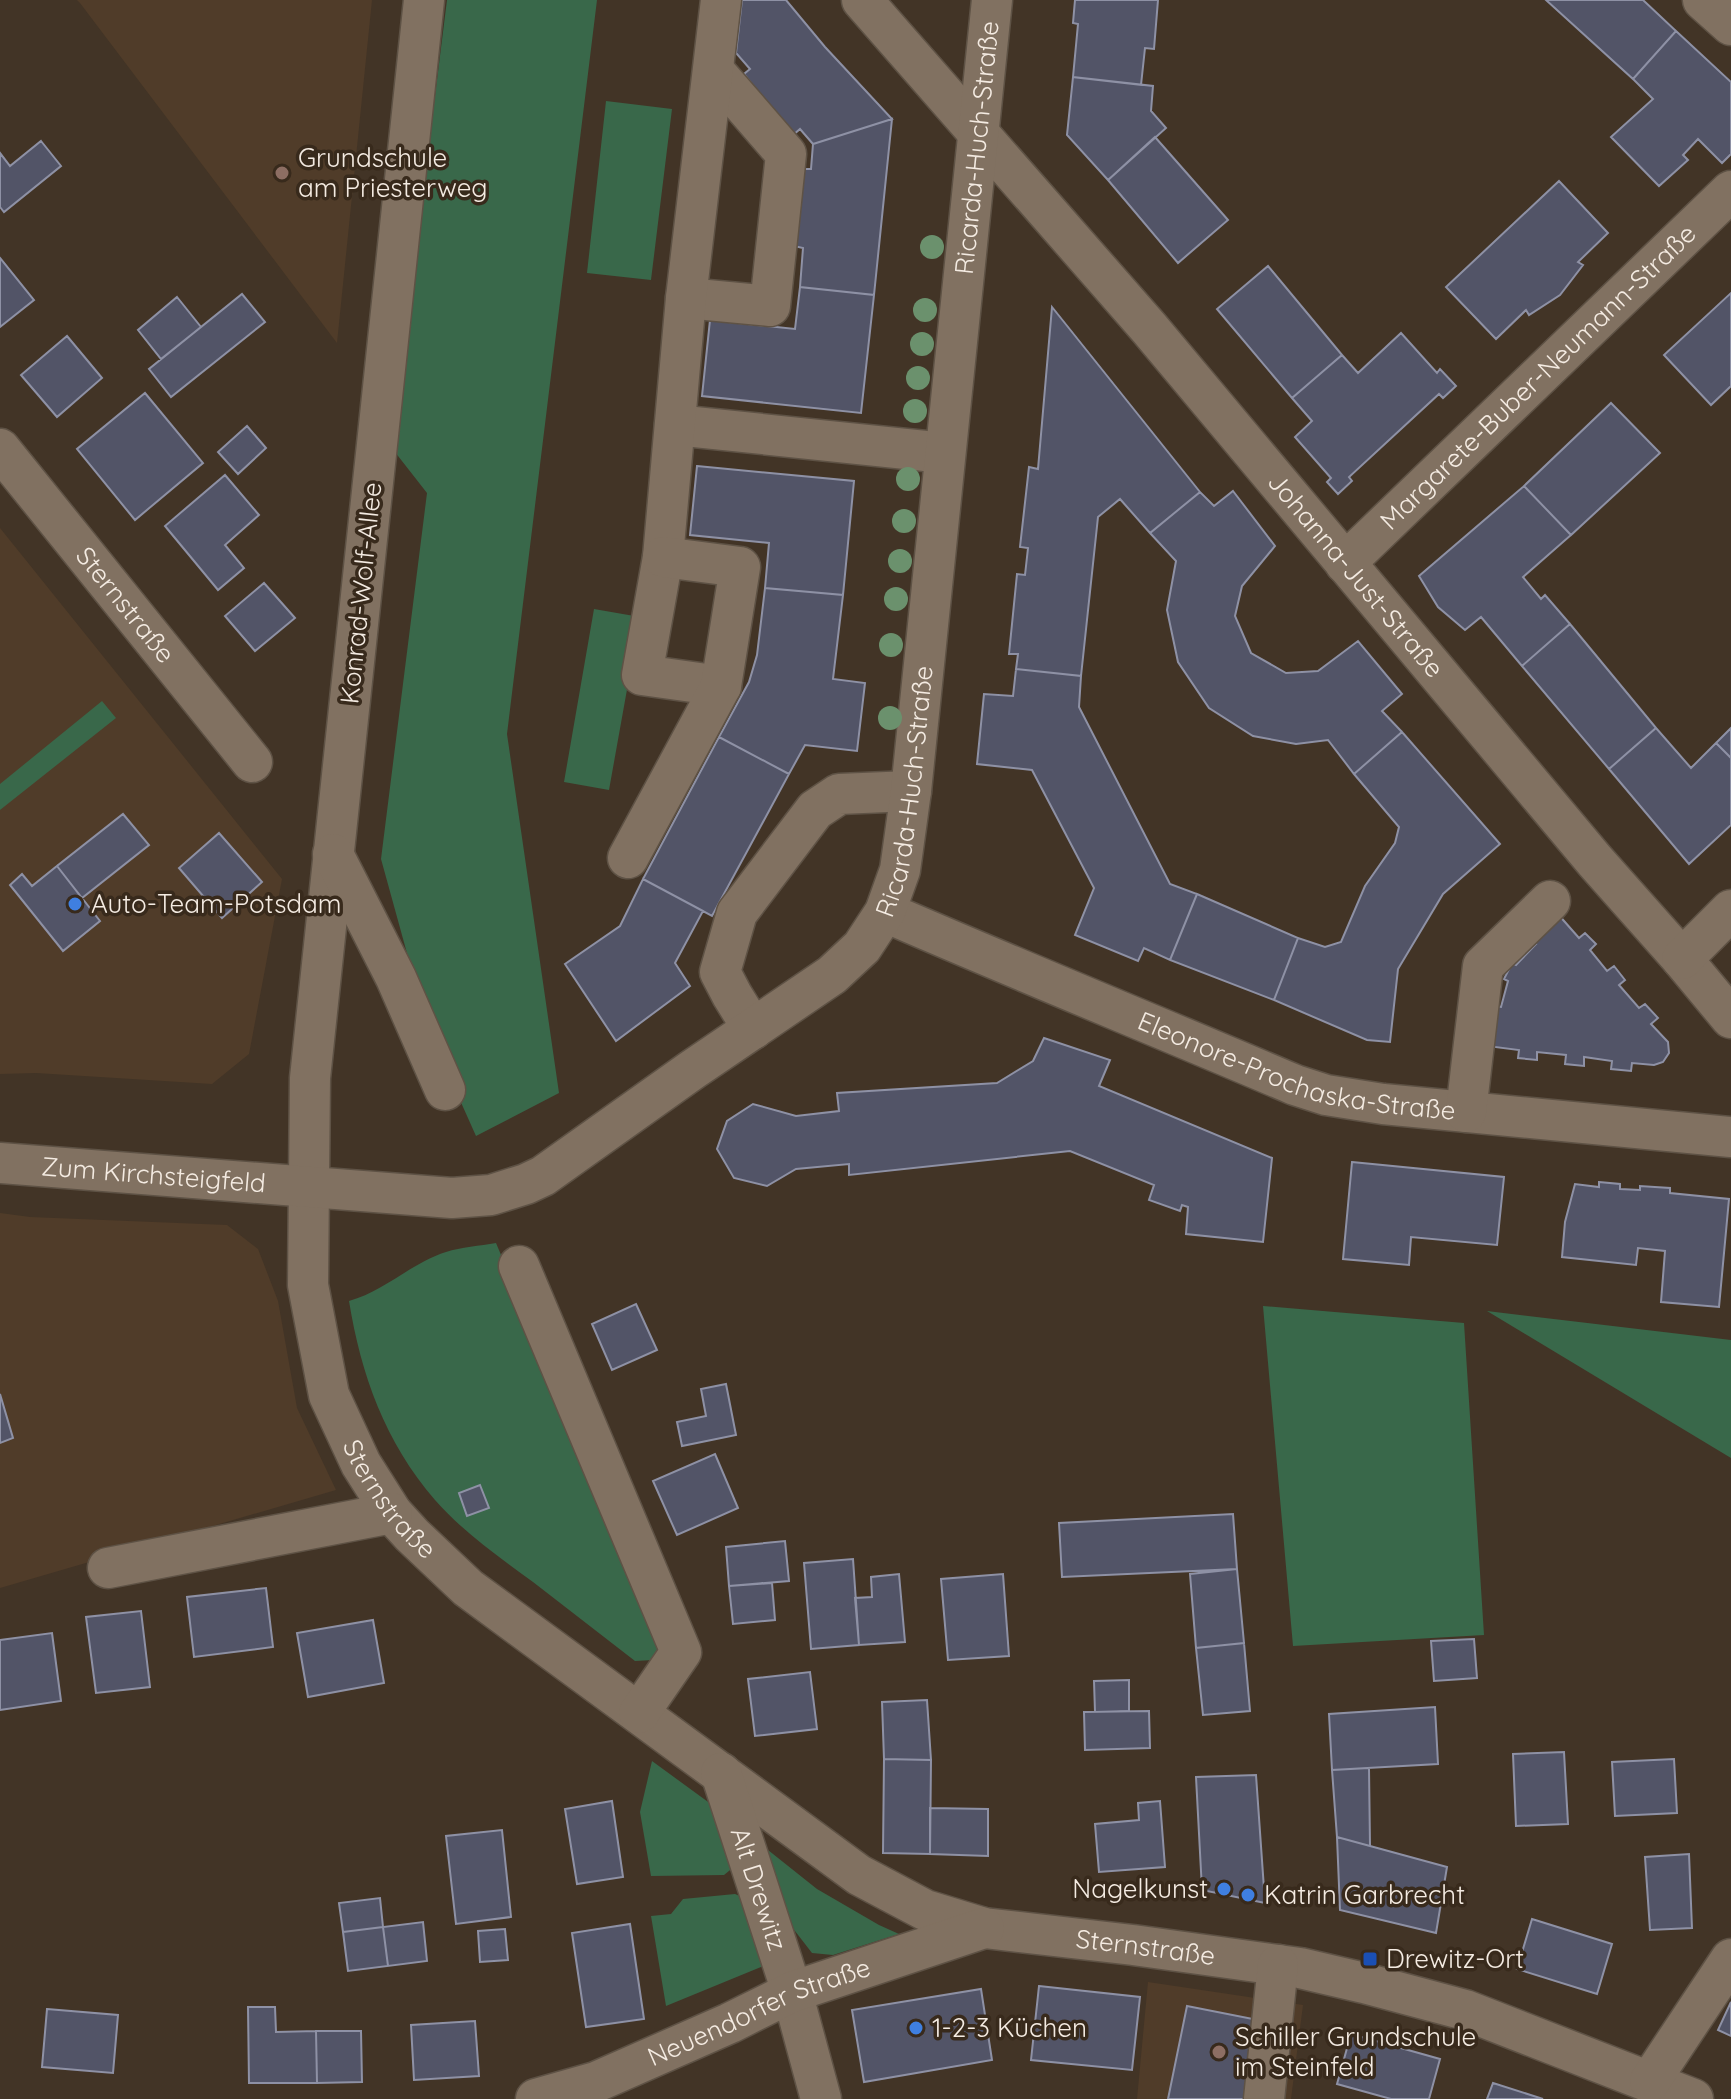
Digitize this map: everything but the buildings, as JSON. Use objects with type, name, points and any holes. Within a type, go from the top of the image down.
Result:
[{"type":"street","name":"Konrad-Wolf-Allee","points":[[308,1187],[310,1078],[424,0]]},
{"type":"street","points":[[721,0],[686,298],[663,557],[642,675],[721,686]]},
{"type":"street","name":"Johanna-Just-Straße","points":[[862,0],[1149,328],[1595,861],[1731,1018]]},
{"type":"street","name":"Ricarda-Huch-Straße","points":[[308,1187],[470,1198],[526,1184],[559,1166],[832,975],[862,947],[885,912],[900,870],[911,791],[992,0]]},
{"type":"street","points":[[1703,0],[1731,25]]},
{"type":"street","points":[[686,298],[770,306],[786,154],[714,71]]},
{"type":"street","name":"Margarete-Buber-Neumann-Straße","points":[[1345,563],[1731,191]]},
{"type":"street","points":[[675,425],[945,453]]},
{"type":"street","name":"Sternstraße","points":[[0,449],[252,762]]},
{"type":"street","points":[[628,858],[721,686],[740,567],[663,557]]},
{"type":"street","points":[[753,1029],[720,972],[737,913],[815,810],[839,794],[911,791]]},
{"type":"street","points":[[333,854],[396,978],[445,1090]]},
{"type":"street","points":[[1466,1112],[1483,966],[1550,901]]},
{"type":"street","points":[[1682,959],[1731,910]]},
{"type":"street","name":"Eleonore-Prochaska-Straße","points":[[885,912],[1036,978],[1326,1095],[1368,1102],[1731,1137]]},
{"type":"street","name":"Zum Kirchsteigfeld","points":[[0,1163],[308,1187]]},
{"type":"street","name":"Sternstraße","points":[[308,1187],[308,1285],[329,1395],[361,1464],[392,1513],[468,1588],[859,1875],[925,1910],[984,1928],[1278,1965],[1364,1983],[1465,2010],[1693,2099]]},
{"type":"street","points":[[519,1266],[681,1652],[639,1713]]},
{"type":"street","points":[[108,1568],[392,1513]]},
{"type":"street","name":"Alt Drewitz","points":[[721,1773],[792,1992],[821,2099]]},
{"type":"street","name":"Neuendorfer Straße","points":[[536,2099],[596,2082],[792,1992],[984,1928]]},
{"type":"street","points":[[1650,2081],[1731,1959]]},
{"type":"street","points":[[1264,2099],[1278,1965]]},
{"type":"shaded area","name":"Grundschule am Priesterweg","points":[[77,0],[372,0],[337,343],[80,3]]},
{"type":"shaded area","points":[[0,528],[282,879],[249,1054],[212,1084],[36,1073],[0,1074]]},
{"type":"shaded area","points":[[0,1213],[30,1217],[227,1225],[258,1249],[278,1301],[297,1408],[336,1490],[0,1588]]},
{"type":"shaded area","name":"Schiller Grundschule im Steinfeld","points":[[1148,1982],[1303,2005],[1291,2099],[1137,2099]]},
{"type":"green space","points":[[447,0],[597,0],[507,734],[559,1093],[476,1136],[442,1060],[413,975],[381,859],[427,493],[391,447]]},
{"type":"green space","points":[[606,101],[672,109],[651,280],[587,273]]},
{"type":"green space","points":[[594,609],[640,617],[609,790],[564,782]]},
{"type":"green space","points":[[102,701],[116,718],[0,810],[0,784]]},
{"type":"green space","points":[[496,1243],[667,1649],[653,1660],[635,1661],[457,1523],[417,1478],[402,1455],[368,1381],[349,1301],[374,1291],[433,1257]]},
{"type":"green space","points":[[1263,1306],[1464,1323],[1484,1635],[1293,1646]]},
{"type":"green space","points":[[1487,1311],[1731,1340],[1731,1458]]},
{"type":"green space","points":[[652,1761],[715,1807],[735,1866],[724,1875],[651,1876],[640,1812]]},
{"type":"green space","points":[[768,1850],[817,1889],[899,1934],[833,1955],[812,1953],[788,1922]]},
{"type":"green space","points":[[735,1894],[749,1900],[768,1964],[666,2006],[651,1916],[671,1914],[683,1899]]},
{"type":"place","name":"Grundschule am Priesterweg","points":[[282,173]]},
{"type":"place","name":"Auto-Team-Potsdam","points":[[75,904]]},
{"type":"place","name":"Nagelkunst","points":[[1224,1889]]},
{"type":"place","name":"Katrin Garbrecht","points":[[1248,1895]]},
{"type":"place","name":"Drewitz-Ort","points":[[1370,1959]]},
{"type":"place","name":"1-2-3 Küchen","points":[[916,2028]]},
{"type":"place","name":"Schiller Grundschule im Steinfeld","points":[[1219,2052]]}]
